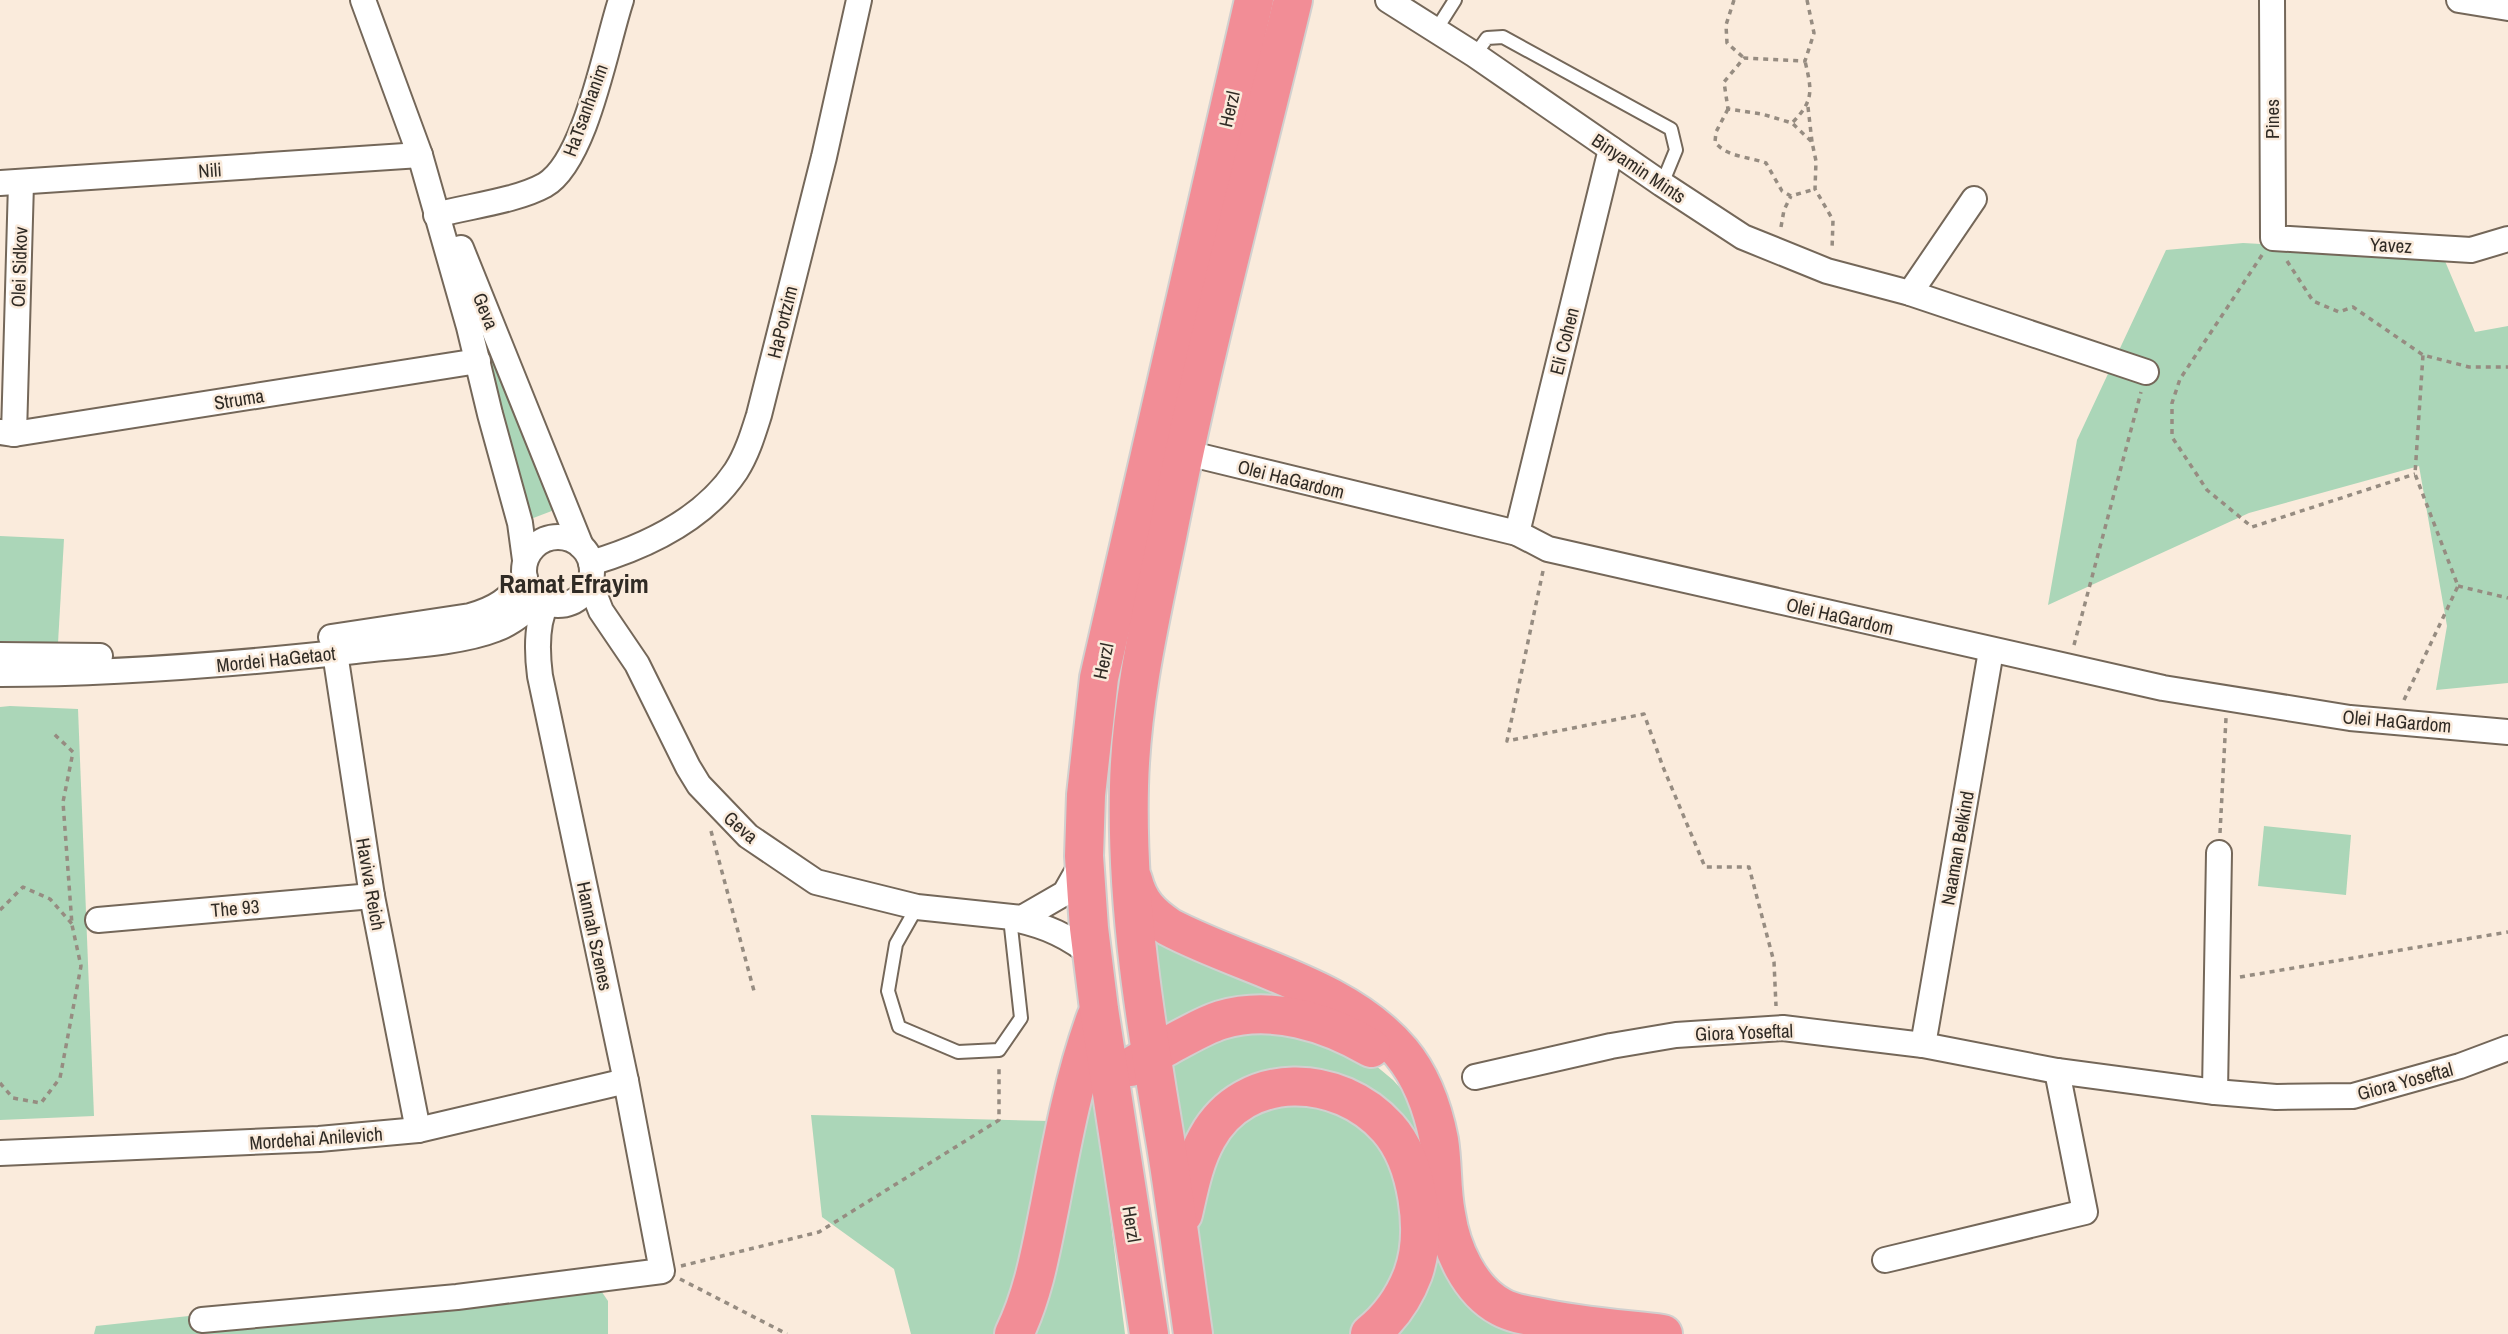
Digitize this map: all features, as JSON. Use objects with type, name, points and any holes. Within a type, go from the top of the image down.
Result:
[{"type":"highway","name":"Herzl","points":[[1147,1321],[1089,928],[1084,856],[1086,795],[1099,678],[1254,0]]},
{"type":"highway","name":"Herzl","points":[[1191,1319],[1135,945],[1129,866],[1129,786],[1138,683],[1183,453],[1293,0]]},
{"type":"highway","points":[[1129,866],[1141,902],[1147,911],[1169,927],[1332,999],[1384,1034],[1403,1054],[1422,1086],[1434,1118],[1440,1143],[1446,1215],[1465,1271],[1482,1292],[1500,1307],[1516,1313],[1566,1324],[1663,1334]]},
{"type":"highway","points":[[1014,1334],[1024,1313],[1037,1268],[1078,1077],[1099,1009]]},
{"type":"highway","points":[[1111,1088],[1129,1069],[1151,1055],[1221,1020],[1275,1014],[1341,1033],[1382,1055],[1422,1094],[1434,1118]]},
{"type":"highway","points":[[1181,1240],[1183,1216],[1197,1159],[1208,1136],[1238,1103],[1258,1092],[1290,1085],[1313,1086],[1353,1101],[1375,1116],[1402,1149],[1416,1191],[1419,1211],[1419,1242],[1414,1273],[1402,1299],[1385,1321],[1370,1334]]},
{"type":"street","name":"Geva","points":[[363,0],[441,213],[587,564],[601,611],[637,664],[699,785],[748,835],[816,882],[917,907],[1022,918],[1065,893],[1084,856]]},
{"type":"street","name":"HaTsanhanim","points":[[441,213],[499,200],[545,185],[564,168],[595,93],[621,0]]},
{"type":"street","name":"HaPortzim","points":[[587,564],[632,548],[685,520],[710,500],[737,470],[750,442],[817,184],[859,0]]},
{"type":"street","name":"Binyamin Mints","points":[[1388,0],[1475,55],[1743,237],[1827,271],[1910,293],[2147,372]]},
{"type":"street","name":"Pines","points":[[2272,0],[2273,238]]},
{"type":"street","points":[[2459,0],[2508,8]]},
{"type":"street","name":"Eli Cohen","points":[[1517,533],[1611,149]]},
{"type":"street","name":"Nili","points":[[10,183],[420,155]]},
{"type":"street","name":"Olei Sidkov","points":[[7,433],[10,183]]},
{"type":"street","points":[[1910,293],[1974,199]]},
{"type":"street","name":"Geva","points":[[441,213],[520,523],[525,569]]},
{"type":"street","name":"Yavez","points":[[2273,238],[2472,250],[2508,239]]},
{"type":"street","name":"Struma","points":[[7,433],[478,361]]},
{"type":"street","name":"Olei HaGardom","points":[[1183,453],[1517,533],[1548,549],[2163,688],[2350,718],[2508,732]]},
{"type":"street","points":[[561,537],[572,540],[587,564],[583,593],[564,604],[544,601],[533,594],[525,569],[530,550],[539,542],[561,537]]},
{"type":"street","name":"Mordei HaGetaot","points":[[0,674],[148,670],[335,645],[486,611],[500,605],[512,595],[525,569]]},
{"type":"street","name":"Mordei HaGetaot","points":[[0,655],[89,656],[433,642],[494,630],[544,601]]},
{"type":"street","name":"Hannah Szenes","points":[[544,601],[539,633],[540,676],[626,1082],[662,1270]]},
{"type":"street","name":"Haviva Reich","points":[[335,645],[372,896],[418,1130]]},
{"type":"street","name":"Naaman Belkind","points":[[1923,1045],[1991,651]]},
{"type":"street","points":[[2215,1092],[2218,853]]},
{"type":"street","name":"The 93","points":[[98,920],[372,896]]},
{"type":"street","name":"Geva","points":[[1010,918],[1056,931],[1075,941],[1094,957]]},
{"type":"street","name":"Giora Yoseftal","points":[[1475,1077],[1611,1046],[1676,1035],[1776,1028],[1923,1045],[2057,1070],[2215,1092],[2276,1097],[2353,1096],[2460,1066],[2508,1048]]},
{"type":"street","points":[[1885,1260],[2085,1212],[2057,1070]]},
{"type":"street","name":"Mordehai Anilevich","points":[[0,1153],[319,1139],[418,1130],[626,1082]]},
{"type":"street","points":[[202,1320],[457,1297],[662,1270]]},
{"type":"lane","points":[[1436,30],[1455,0]]},
{"type":"lane","points":[[1475,55],[1487,38],[1503,37],[1671,129],[1676,150],[1662,184]]},
{"type":"lane","points":[[917,907],[896,944],[888,991],[899,1027],[958,1052],[999,1050],[1021,1018],[1010,918]]},
{"type":"path","points":[[1734,0],[1726,25],[1727,43],[1744,58],[1805,61]]},
{"type":"path","points":[[1807,0],[1814,33],[1805,61],[1810,82],[1808,107],[1815,161],[1815,189],[1833,220],[1834,239],[1827,271]]},
{"type":"path","points":[[1744,58],[1724,82],[1728,109],[1716,132],[1715,142],[1720,148],[1766,163],[1782,191],[1791,196],[1815,189]]},
{"type":"path","points":[[1792,123],[1808,107]]},
{"type":"path","points":[[1728,109],[1762,114],[1792,123],[1812,142]]},
{"type":"path","points":[[1781,229],[1784,210],[1791,196]]},
{"type":"path","points":[[2415,474],[2252,527],[2207,489],[2172,438],[2172,403],[2180,379],[2273,238],[2313,301],[2339,312],[2353,307],[2423,355],[2469,367],[2508,367]]},
{"type":"path","points":[[2394,721],[2458,586],[2415,474],[2423,355]]},
{"type":"path","points":[[2068,666],[2147,372]]},
{"type":"path","points":[[1548,549],[1507,741],[1644,714],[1705,867],[1749,867],[1774,962],[1776,1028]]},
{"type":"path","points":[[2458,586],[2508,598]]},
{"type":"path","points":[[2218,853],[2228,698]]},
{"type":"path","points":[[0,1083],[13,1098],[41,1103],[60,1078],[81,966],[72,925],[63,802],[73,752],[53,733]]},
{"type":"path","points":[[723,812],[711,828],[754,991]]},
{"type":"path","points":[[0,910],[23,887],[50,898],[72,925]]},
{"type":"path","points":[[2217,981],[2508,932]]},
{"type":"path","points":[[662,1270],[819,1232],[999,1120],[999,1050]]},
{"type":"path","points":[[662,1270],[787,1334]]},
{"type":"green space","points":[[2243,243],[2442,254],[2475,332],[2508,326],[2508,683],[2436,690],[2447,626],[2419,466],[2249,513],[2048,605],[2077,440],[2166,250]]},
{"type":"green space","points":[[478,313],[557,509],[528,520]]},
{"type":"green space","points":[[0,536],[64,539],[58,643],[0,641]]},
{"type":"green space","points":[[0,707],[78,709],[94,1116],[0,1120]]},
{"type":"green space","points":[[2264,826],[2351,835],[2346,895],[2258,886]]},
{"type":"green space","points":[[1164,933],[1293,990],[1293,1007],[1156,1044],[1146,954]]},
{"type":"green space","points":[[1274,1026],[1375,1065],[1393,1080],[1412,1101],[1444,1252],[1558,1334],[1387,1334],[1393,1329],[1412,1144],[1272,1077],[1185,1186],[1162,1065],[1197,1041]]},
{"type":"green space","points":[[1086,1090],[1094,1090],[1125,1334],[1028,1334]]},
{"type":"green space","points":[[1311,1099],[1378,1137],[1403,1193],[1401,1269],[1349,1334],[1209,1334],[1195,1254],[1203,1186],[1210,1163],[1246,1114]]},
{"type":"green space","points":[[811,1115],[1050,1121],[1020,1267],[996,1334],[911,1334],[894,1269],[822,1217]]},
{"type":"green space","points":[[589,1273],[608,1301],[608,1334],[94,1334],[96,1326]]},
{"type":"district","name":"Ramat Efrayim","points":[[574,583]]}]
